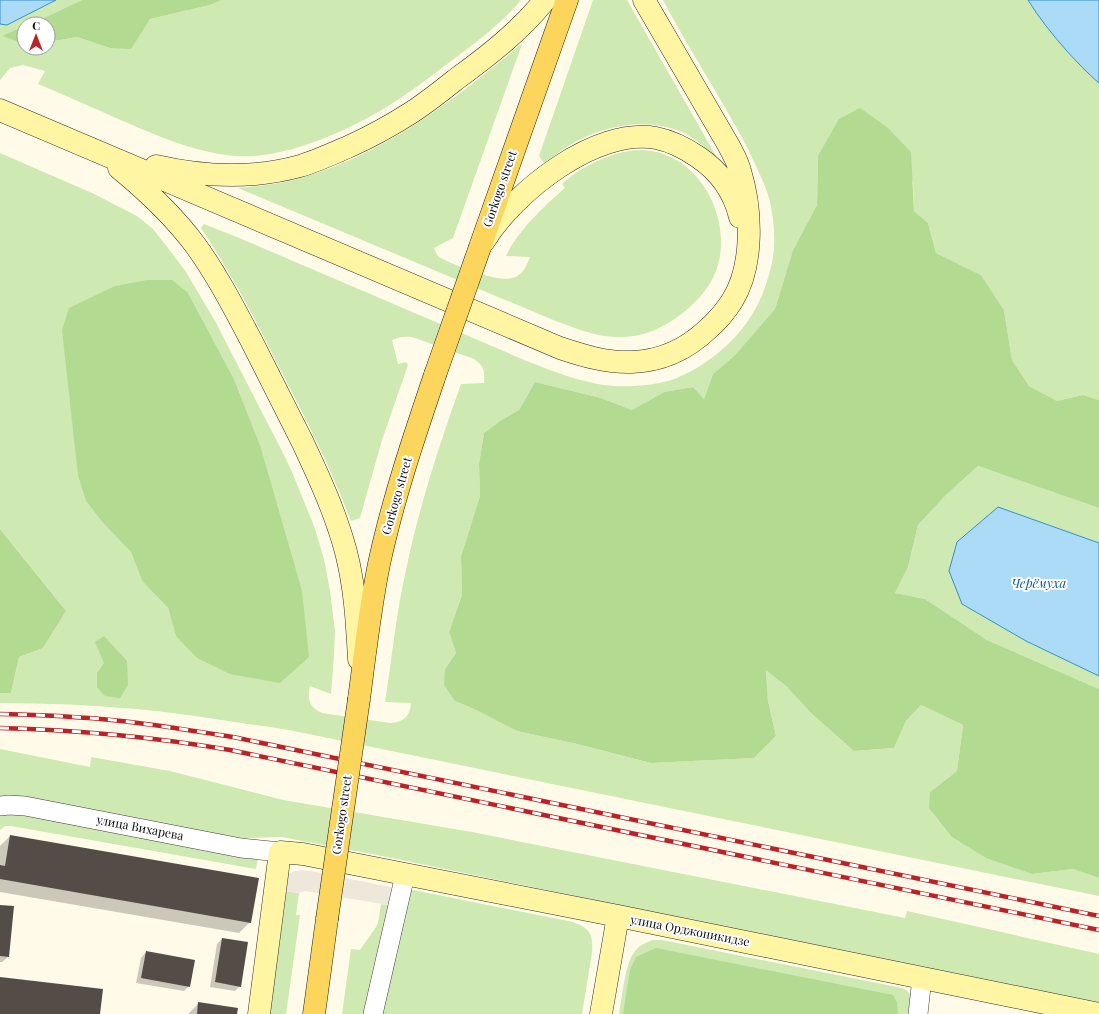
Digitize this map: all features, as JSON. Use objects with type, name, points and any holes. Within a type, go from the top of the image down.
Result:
[{"type":"main road","points":[[82,145],[145,164],[196,173],[236,175],[260,174],[300,166],[323,158],[362,140],[409,114],[483,60],[527,21],[545,0]]},
{"type":"main road","name":"Gorkogo street","points":[[314,1014],[374,592],[384,543],[404,469],[435,375],[567,0]]},
{"type":"main road","points":[[2,111],[539,340],[587,357],[610,361],[631,362],[652,360],[671,354],[689,345],[704,334],[719,319],[732,301],[741,281],[747,257],[749,244],[749,223],[746,197],[740,170],[730,146],[644,0]]},
{"type":"main road","points":[[480,247],[507,212],[527,192],[549,174],[579,155],[604,144],[622,139],[641,137],[656,138],[670,142],[687,150],[706,162],[722,179],[733,196],[740,215],[743,231],[744,250],[741,281]]},
{"type":"main road","points":[[82,145],[110,161],[153,197],[169,214],[206,260],[235,310],[313,462],[341,535],[346,554],[352,588],[358,640],[360,680],[359,699]]},
{"type":"main road","points":[[259,1014],[280,852]]},
{"type":"main road","name":"улица Орджоникидзе","points":[[280,852],[302,854],[618,916],[1099,1014]]},
{"type":"main road","points":[[601,1014],[618,916]]},
{"type":"street","name":"улица Вихарева","points":[[0,806],[25,806],[241,848],[280,852]]},
{"type":"street","points":[[373,1014],[405,875]]},
{"type":"street","points":[[918,1014],[922,978]]},
{"type":"green space","points":[[56,0],[82,0],[50,16],[25,16]]},
{"type":"green space","points":[[82,0],[222,0],[210,5],[150,19],[131,49],[110,48],[77,37],[56,41],[56,16],[48,16]]},
{"type":"green space","points":[[222,0],[521,0],[488,33],[382,110],[321,140],[277,153],[256,156],[221,154],[174,142],[38,84],[45,71],[23,65],[10,68],[0,80],[0,24],[7,25],[16,20],[16,30],[3,36],[16,41],[16,56],[56,56],[56,41],[77,37],[110,48],[150,19],[210,5]]},
{"type":"green space","points":[[593,0],[627,0],[716,156],[715,157],[687,134],[663,126],[636,124],[608,129],[582,138],[563,149],[544,163],[539,156]]},
{"type":"green space","points":[[663,0],[1028,0],[1041,20],[1061,44],[1099,83],[1099,400],[1083,395],[1057,401],[1029,386],[1012,360],[1004,310],[981,275],[936,253],[928,223],[914,211],[913,181],[818,156],[817,205],[793,250],[775,309],[735,355],[713,374],[704,399],[693,387],[664,392],[632,410],[601,398],[535,382],[519,410],[500,421],[484,433],[479,464],[480,496],[461,556],[462,595],[449,632],[456,653],[445,669],[455,701],[517,731],[577,744],[651,763],[754,758],[776,736],[768,701],[766,669],[786,686],[812,714],[854,751],[894,748],[906,721],[921,705],[963,725],[957,771],[930,792],[988,859],[1032,874],[1073,869],[1099,878],[1099,896],[289,730],[137,709],[69,704],[0,703],[0,693],[11,693],[19,657],[43,648],[66,611],[0,529],[0,153],[92,193],[137,216],[153,229],[186,272],[215,321],[282,451],[314,526],[324,559],[335,631],[331,694],[310,686],[310,702],[314,708],[322,713],[390,723],[395,722],[405,718],[409,712],[411,703],[385,702],[399,603],[411,546],[437,453],[461,384],[484,383],[483,369],[474,359],[412,337],[402,337],[392,340],[398,364],[406,362],[408,365],[382,440],[360,518],[351,521],[318,444],[262,333],[233,279],[201,228],[204,224],[237,237],[522,359],[576,379],[605,385],[634,386],[670,380],[692,371],[722,350],[731,341],[747,323],[757,306],[767,281],[772,263],[774,247],[773,216],[765,185],[752,157]],"holes":[[[188,293],[234,379],[260,445],[176,636],[168,608],[142,581],[131,552],[103,523],[86,501]]]},
{"type":"green space","points":[[16,30],[16,41],[2,36]]},
{"type":"green space","points":[[521,44],[453,238],[434,248],[438,256],[462,267],[497,278],[509,279],[516,277],[524,270],[530,257],[506,256],[524,228],[565,188],[562,184],[578,171],[604,158],[619,153],[641,150],[662,153],[680,162],[695,175],[707,192],[716,211],[720,231],[721,251],[713,278],[699,298],[688,309],[662,327],[648,333],[624,337],[609,337],[594,334],[558,322],[238,188],[271,184],[304,177],[334,167],[364,154],[419,122],[472,84]]},
{"type":"green space","points":[[860,108],[888,128],[911,152],[914,211],[928,223],[936,253],[981,275],[1004,310],[1012,360],[1029,386],[1057,401],[1083,395],[1099,400],[1099,508],[978,466],[947,494],[918,525],[908,567],[895,593],[925,599],[987,640],[1099,689],[1099,878],[1073,869],[1032,874],[988,859],[952,837],[929,808],[930,792],[957,771],[963,725],[921,705],[906,721],[894,748],[854,751],[812,714],[786,686],[766,670],[768,701],[776,736],[754,758],[651,763],[577,744],[517,731],[455,701],[444,685],[445,669],[456,653],[449,632],[462,595],[461,556],[480,496],[479,464],[484,433],[500,421],[519,410],[535,382],[601,398],[632,410],[664,392],[693,387],[704,399],[713,374],[735,355],[775,309],[793,250],[817,205],[818,156],[839,119]]},
{"type":"green space","points":[[147,280],[172,280],[188,293],[234,379],[260,445],[302,591],[309,657],[280,683],[230,674],[197,658],[176,636],[168,608],[142,581],[131,552],[103,523],[86,501],[78,475],[62,330],[69,308],[115,286]]},
{"type":"green space","points":[[978,466],[1099,508],[1099,543],[998,507],[1026,641],[1099,676],[1099,689],[987,640],[925,599],[895,593],[908,567],[918,525],[947,494]]},
{"type":"green space","points":[[0,529],[66,611],[43,648],[19,657],[11,693],[0,693]]},
{"type":"green space","points":[[104,636],[127,661],[128,685],[120,698],[105,696],[97,687],[97,673],[104,663],[95,642]]},
{"type":"green space","points":[[0,749],[90,767],[91,757],[170,771],[283,800],[472,832],[905,918],[907,911],[1099,954],[1099,1005],[392,858],[282,837],[242,838],[25,800],[0,799]]},
{"type":"green space","points":[[16,813],[258,858],[256,869],[11,826],[5,826],[0,830],[0,814]]},
{"type":"green space","points":[[413,890],[573,922],[584,927],[590,933],[592,953],[582,1014],[378,1014],[409,891]]},
{"type":"green space","points":[[282,891],[299,893],[296,915],[300,915],[286,1014],[266,1014]]},
{"type":"green space","points":[[381,904],[394,906],[369,1014],[342,1014],[351,949],[360,950],[376,927]]},
{"type":"green space","points":[[653,940],[662,940],[902,988],[910,994],[910,1014],[619,1014],[630,959],[639,947]]},
{"type":"green space","points":[[656,948],[893,995],[897,1002],[898,1014],[623,1014],[630,970],[636,957]]},
{"type":"shaded area","points":[[302,870],[390,887],[393,889],[394,906],[305,891],[299,893],[282,891],[288,874]]},
{"type":"water","points":[[0,0],[56,0],[25,16],[16,16],[16,20],[7,25],[0,24]]},
{"type":"water","points":[[1028,0],[1099,0],[1099,83],[1061,44],[1041,20]]},
{"type":"water","name":"Черёмуха","points":[[998,507],[1099,543],[1099,676],[1026,641],[962,604],[949,571],[957,542]]},
{"type":"building","points":[[10,835],[259,878],[251,923],[0,879],[0,865],[5,866]]},
{"type":"building","points":[[0,905],[14,906],[9,957],[0,956]]},
{"type":"building","points":[[222,938],[248,942],[241,987],[215,982]]},
{"type":"building","points":[[146,951],[195,960],[190,987],[141,978]]},
{"type":"building","points":[[0,977],[103,989],[100,1014],[0,1014]]},
{"type":"building","points":[[198,1002],[238,1008],[237,1014],[197,1014]]},
{"type":"railway","points":[[0,714],[104,719],[233,737],[1099,916]]},
{"type":"railway","points":[[0,728],[58,730],[115,735],[173,741],[230,750],[1099,930]]}]
